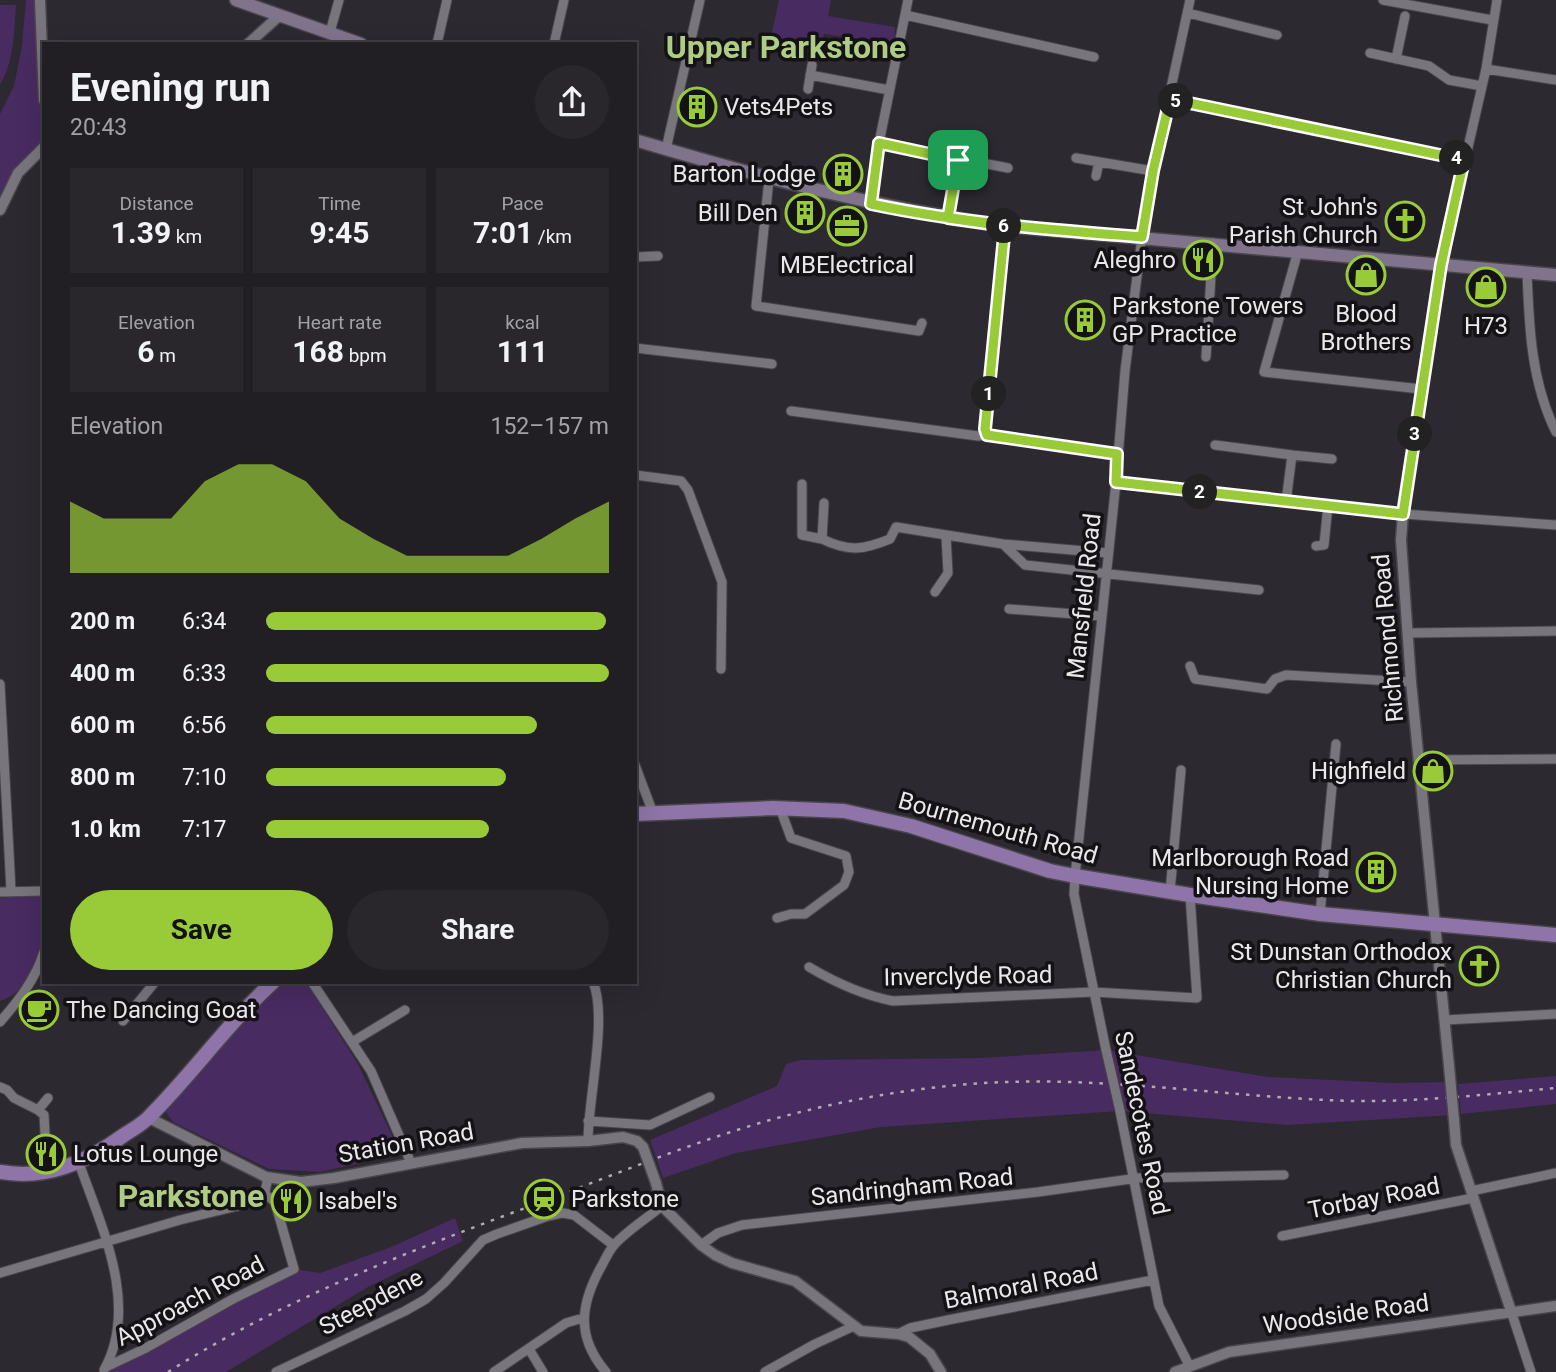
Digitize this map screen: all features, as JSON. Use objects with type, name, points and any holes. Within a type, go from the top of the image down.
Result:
[{"type":"highway","name":"Bournemouth Road","points":[[637,814],[780,808],[844,811],[878,817],[939,834],[1050,871],[1075,876],[1320,914],[1556,935]]},
{"type":"highway","points":[[0,1172],[45,1172],[79,1163],[149,1118],[250,1002],[270,984]]},
{"type":"main road","points":[[236,0],[356,42]]},
{"type":"main road","points":[[637,141],[769,180],[871,204],[948,218],[1005,226],[1556,275]]},
{"type":"street","points":[[40,0],[42,50]]},
{"type":"street","points":[[330,32],[339,0]]},
{"type":"street","points":[[437,42],[447,0]]},
{"type":"street","points":[[554,42],[564,0]]},
{"type":"street","points":[[666,149],[700,0]]},
{"type":"street","points":[[871,204],[879,143],[908,0]]},
{"type":"street","name":"Mansfield Road","points":[[1075,876],[1125,371],[1142,237],[1153,171],[1190,0]]},
{"type":"street","points":[[1383,0],[1492,20]]},
{"type":"street","points":[[1441,265],[1486,69],[1497,0]]},
{"type":"street","points":[[1188,13],[1273,31]]},
{"type":"street","points":[[905,15],[1094,57]]},
{"type":"street","points":[[261,40],[279,16]]},
{"type":"street","points":[[1396,58],[1405,16]]},
{"type":"street","points":[[1370,53],[1429,66],[1449,80],[1482,86]]},
{"type":"street","points":[[1486,69],[1556,80]]},
{"type":"street","points":[[808,89],[811,70],[889,90]]},
{"type":"street","points":[[1170,99],[1464,160]]},
{"type":"street","points":[[879,143],[1008,168]]},
{"type":"street","points":[[0,210],[18,173],[42,149]]},
{"type":"street","points":[[1076,158],[1153,171]]},
{"type":"street","points":[[948,218],[958,160]]},
{"type":"street","points":[[1096,176],[1099,162]]},
{"type":"street","points":[[769,180],[755,309],[921,331]]},
{"type":"street","points":[[987,435],[985,429],[1005,226]]},
{"type":"street","points":[[1206,357],[1213,243]]},
{"type":"street","points":[[1298,251],[1264,372],[1422,389]]},
{"type":"street","points":[[637,257],[659,256]]},
{"type":"street","name":"Richmond Road","points":[[1441,265],[1401,540],[1411,681],[1456,1145],[1511,1311]]},
{"type":"street","points":[[1527,272],[1534,364],[1546,412],[1556,432]]},
{"type":"street","points":[[637,348],[772,364]]},
{"type":"street","points":[[791,411],[1117,454]]},
{"type":"street","points":[[1215,445],[1332,459]]},
{"type":"street","points":[[1286,502],[1292,455]]},
{"type":"street","points":[[637,475],[681,481],[688,490],[722,582],[721,669]]},
{"type":"street","points":[[1116,482],[1403,514],[1556,525]]},
{"type":"street","points":[[802,484],[802,535],[822,539],[839,547],[856,549],[890,539],[896,527],[1003,544],[1108,553]]},
{"type":"street","points":[[822,539],[824,503]]},
{"type":"street","points":[[1316,546],[1324,545],[1328,505]]},
{"type":"street","points":[[935,592],[948,573],[946,536]]},
{"type":"street","points":[[1003,544],[1025,565],[1259,590]]},
{"type":"street","points":[[1009,609],[1101,616]]},
{"type":"street","points":[[1409,632],[1556,631]]},
{"type":"street","points":[[1190,666],[1195,680],[1267,688],[1286,675],[1411,681]]},
{"type":"street","points":[[0,684],[10,890]]},
{"type":"street","points":[[1320,914],[1335,744]]},
{"type":"street","points":[[1419,760],[1556,759]]},
{"type":"street","points":[[1170,892],[1181,769]]},
{"type":"street","points":[[637,770],[653,813]]},
{"type":"street","points":[[777,918],[805,914],[844,885],[849,872],[846,856],[791,838],[780,808]]},
{"type":"street","name":"Sandecotes Road","points":[[1075,876],[1074,894],[1153,1280],[1165,1321],[1191,1369]]},
{"type":"street","points":[[0,892],[42,891]]},
{"type":"street","name":"Inverclyde Road","points":[[808,967],[846,988],[870,997],[893,1001],[1093,992],[1197,998],[1190,895]]},
{"type":"street","points":[[0,1022],[25,993],[42,958]]},
{"type":"street","points":[[123,1021],[153,984]]},
{"type":"street","points":[[313,984],[371,1071],[411,1163]]},
{"type":"street","points":[[588,1141],[598,1021],[597,991],[594,984]]},
{"type":"street","points":[[352,1042],[405,1010]]},
{"type":"street","points":[[1445,1020],[1556,1014]]},
{"type":"street","points":[[0,1087],[44,1115],[45,1133]]},
{"type":"street","points":[[588,1121],[650,1125],[710,1097]]},
{"type":"street","points":[[38,1110],[48,1098]]},
{"type":"street","name":"Station Road","points":[[149,1118],[268,1178],[314,1181],[522,1143],[623,1137],[637,1141],[643,1147],[662,1206]]},
{"type":"street","points":[[79,1163],[115,1272],[118,1320],[104,1370]]},
{"type":"street","name":"Torbay Road","points":[[1282,1236],[1556,1173]]},
{"type":"street","name":"Sandringham Road","points":[[702,1245],[718,1233],[742,1225],[1132,1180],[1284,1174]]},
{"type":"street","points":[[0,1273],[180,1220],[258,1201],[264,1195],[268,1178]]},
{"type":"street","name":"Approach Road","points":[[104,1370],[233,1299],[294,1269],[275,1202],[264,1195]]},
{"type":"street","points":[[606,1372],[587,1341],[583,1318],[589,1289],[613,1245],[662,1206],[702,1245],[732,1263],[795,1281],[854,1326],[869,1332],[898,1334],[909,1338],[930,1354],[941,1372]]},
{"type":"street","name":"Steepdene","points":[[283,1371],[426,1299],[477,1246],[496,1234],[562,1213],[574,1215],[613,1245]]},
{"type":"street","name":"Balmoral Road","points":[[898,1334],[910,1328],[953,1318],[1153,1280]]},
{"type":"street","name":"Woodside Road","points":[[1175,1372],[1191,1369],[1228,1352],[1556,1306]]},
{"type":"street","points":[[1511,1311],[1531,1372]]},
{"type":"street","points":[[494,1372],[566,1323],[583,1318]]},
{"type":"street","points":[[765,1372],[854,1326]]},
{"type":"street","points":[[530,1349],[543,1372]]},
{"type":"shaded area","points":[[26,0],[40,0],[42,149],[18,173],[0,210],[0,114],[14,86],[22,45]]},
{"type":"shaded area","points":[[779,0],[831,0],[828,16],[895,27],[894,44],[824,34],[819,58],[769,45]]},
{"type":"shaded area","points":[[0,5],[16,5],[11,57],[0,85]]},
{"type":"shaded area","points":[[42,894],[42,949],[39,958],[24,985],[0,1001],[0,898]]},
{"type":"shaded area","points":[[281,984],[307,984],[358,1064],[397,1146],[395,1153],[320,1172],[269,1169],[173,1122],[165,1111],[248,1016]]},
{"type":"shaded area","points":[[1106,1050],[1268,1077],[1392,1083],[1450,1082],[1453,1115],[1288,1125],[1120,1111],[881,1127],[736,1153],[663,1178],[650,1140],[777,1086],[786,1064],[800,1060],[981,1058]]},
{"type":"shaded area","points":[[1556,1076],[1556,1104],[1461,1114],[1458,1084]]},
{"type":"shaded area","points":[[455,1218],[463,1241],[368,1287],[226,1372],[103,1372],[294,1269],[320,1273],[391,1247]]},
{"type":"railway","points":[[168,1372],[212,1345],[304,1298],[447,1238],[713,1138],[770,1120],[857,1100],[946,1086],[1005,1082],[1136,1085],[1353,1101],[1429,1099],[1556,1088]]},
{"type":"place","name":"Vets4Pets","points":[[697,107]]},
{"type":"place","name":"Barton Lodge","points":[[843,174]]},
{"type":"place","name":"Bill Den","points":[[805,213]]},
{"type":"place","name":"St John's Parish Church","points":[[1405,221]]},
{"type":"place","name":"MBElectrical","points":[[847,226]]},
{"type":"place","name":"Aleghro","points":[[1203,260]]},
{"type":"place","name":"Blood Brothers","points":[[1366,275]]},
{"type":"place","name":"H73","points":[[1486,287]]},
{"type":"place","name":"Parkstone Towers GP Practice","points":[[1085,320]]},
{"type":"place","name":"Highfield","points":[[1433,771]]},
{"type":"place","name":"Marlborough Road Nursing Home","points":[[1376,872]]},
{"type":"place","name":"St Dunstan Orthodox Christian Church","points":[[1479,966]]},
{"type":"place","name":"The Dancing Goat","points":[[39,1010]]},
{"type":"place","name":"Lotus Lounge","points":[[46,1154]]},
{"type":"place","name":"Parkstone","points":[[544,1199]]},
{"type":"place","name":"Isabel's","points":[[291,1201]]},
{"type":"district","name":"Upper Parkstone","points":[[786,47]]},
{"type":"district","name":"Parkstone","points":[[191,1196]]},
{"type":"route","points":[[958,160],[879,143],[871,204],[948,218],[1005,226],[1142,237],[1153,171],[1170,99],[1464,160],[1441,265],[1403,514],[1116,482],[1117,454],[987,435],[985,429],[1005,226],[948,218],[958,160]]}]
